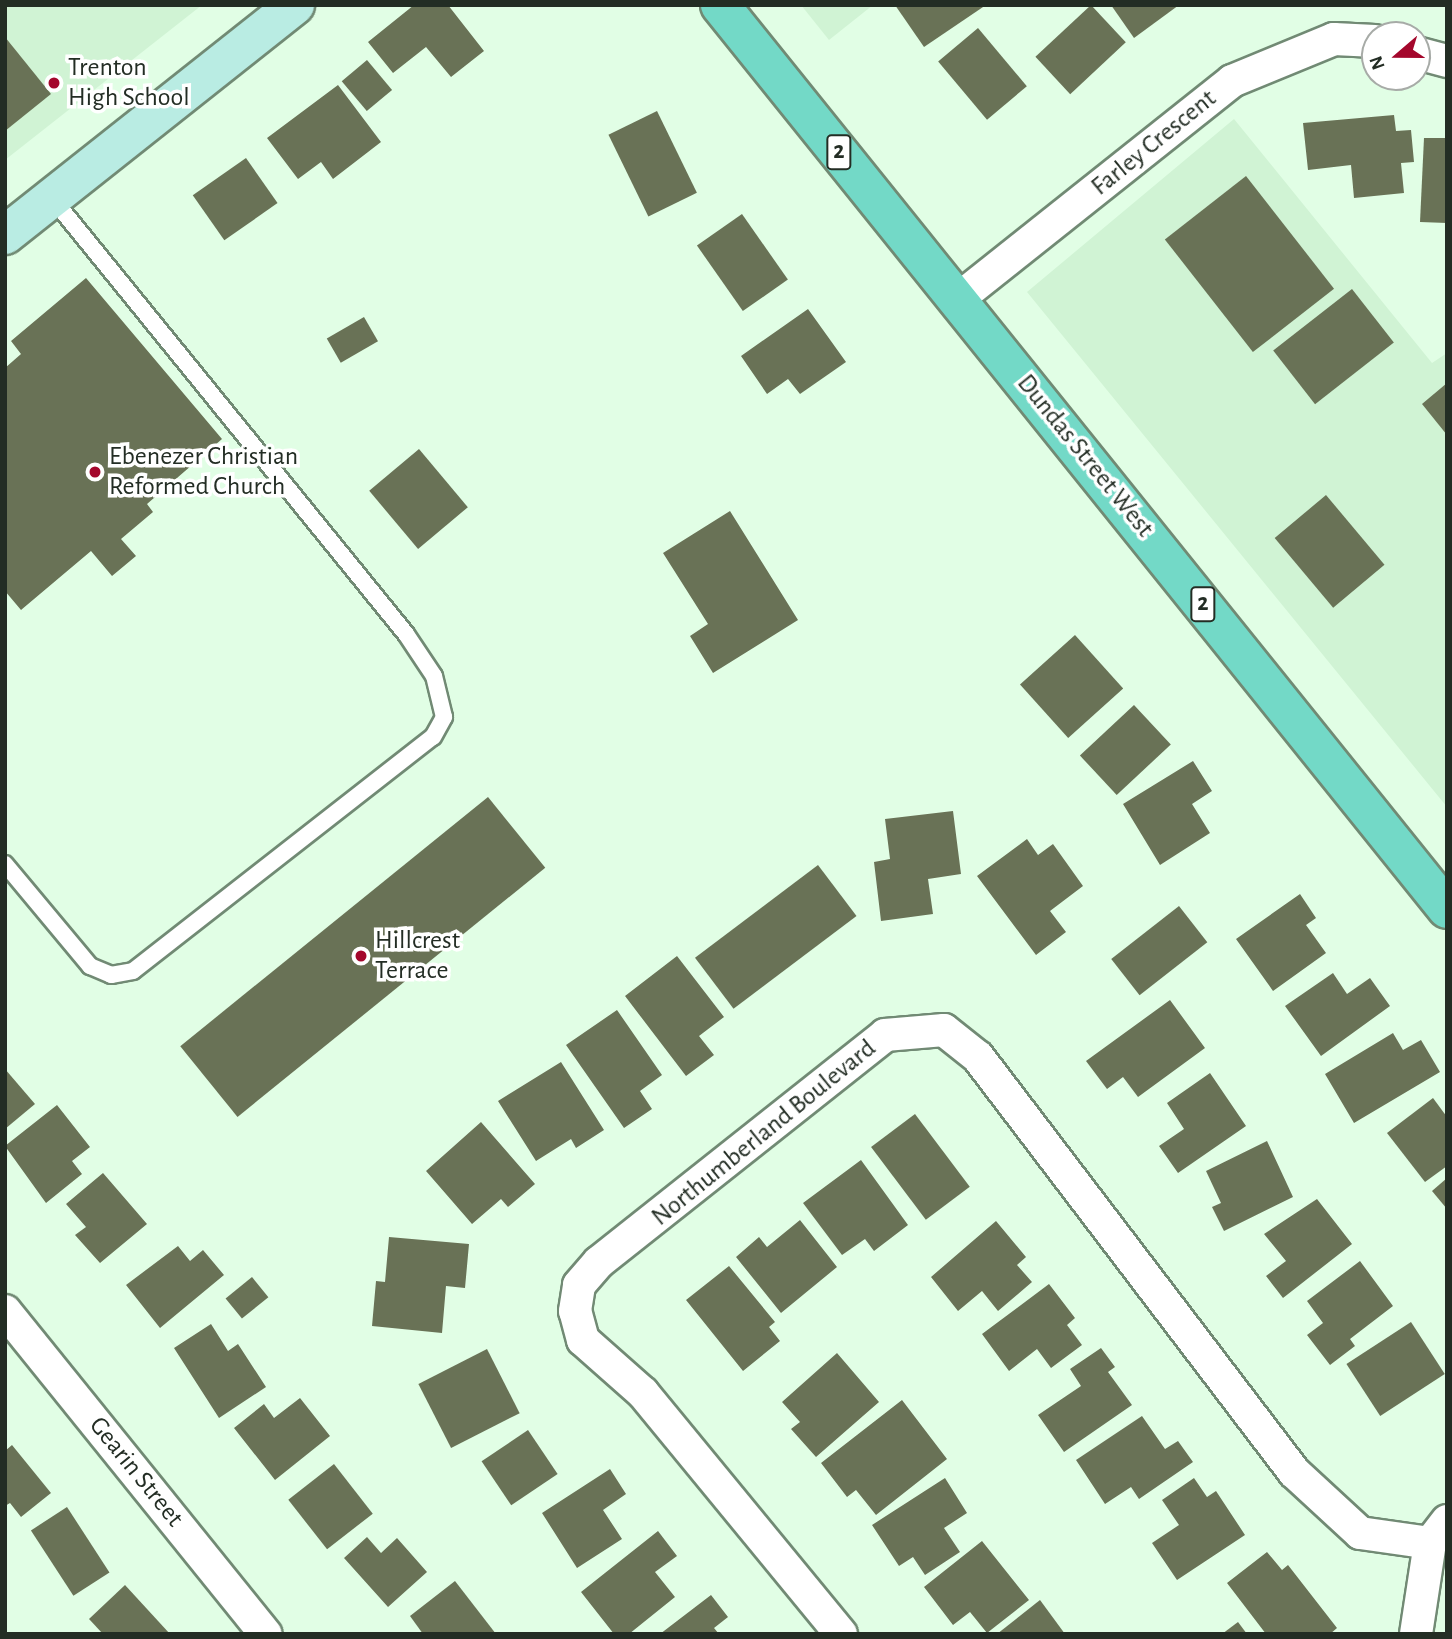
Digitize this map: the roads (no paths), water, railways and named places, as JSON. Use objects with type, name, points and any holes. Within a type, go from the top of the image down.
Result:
[{"type":"main road","name":"Dundas Street West","points":[[720,5],[1447,909]]},
{"type":"street","points":[[5,235],[295,5]]},
{"type":"street","name":"Farley Crescent","points":[[958,299],[1232,81],[1334,39],[1361,40]]},
{"type":"street","name":"Northumberland Boulevard","points":[[841,1634],[650,1401],[583,1340],[575,1311],[579,1285],[599,1262],[885,1035],[944,1030],[978,1057],[1294,1472],[1360,1533],[1438,1532]]},
{"type":"street","name":"Gearin Street","points":[[5,1311],[266,1634]]},
{"type":"street","points":[[1416,1634],[1438,1532]]},
{"type":"lane","points":[[5,864],[90,966],[111,975],[133,971],[433,737],[444,718],[434,676],[406,634],[51,198]]},
{"type":"place","name":"Trenton High School","points":[[54,83]]},
{"type":"place","name":"Ebenezer Christian Reformed Church","points":[[95,472]]},
{"type":"place","name":"Hillcrest Terrace","points":[[361,956]]}]
